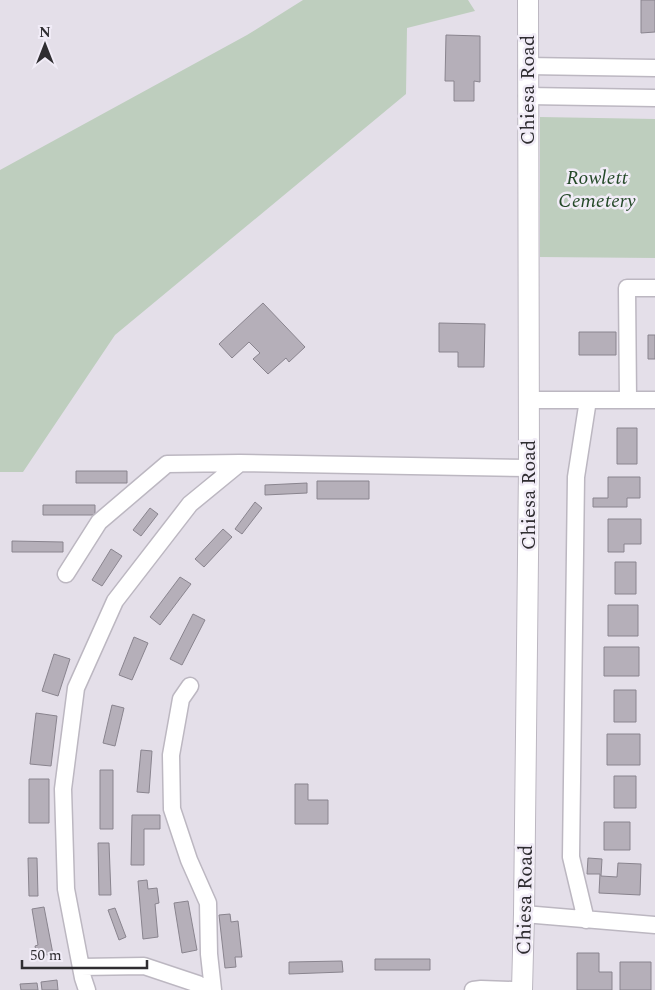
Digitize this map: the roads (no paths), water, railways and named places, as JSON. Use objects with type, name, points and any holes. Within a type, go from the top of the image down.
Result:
[{"type":"main road","name":"Chiesa Road","points":[[522,990],[529,468],[528,0]]},
{"type":"street","points":[[527,66],[655,68]]},
{"type":"street","points":[[527,96],[655,98]]},
{"type":"street","points":[[628,400],[627,288],[655,288]]},
{"type":"street","points":[[528,400],[655,400]]},
{"type":"street","points":[[586,920],[571,856],[576,477],[588,400]]},
{"type":"street","points":[[66,574],[99,522],[168,464],[240,462],[529,468]]},
{"type":"street","points":[[87,990],[66,889],[64,798],[76,688],[115,601],[190,504],[240,462]]},
{"type":"street","points":[[190,686],[182,700],[171,755],[172,809],[189,860],[208,903],[209,954],[214,990]]},
{"type":"street","points":[[524,914],[655,925]]},
{"type":"street","points":[[81,967],[144,966],[198,984],[208,990]]},
{"type":"street","points":[[473,990],[512,990]]},
{"type":"park label","name":"Rowlett Cemetery","points":[[597,188]]}]
